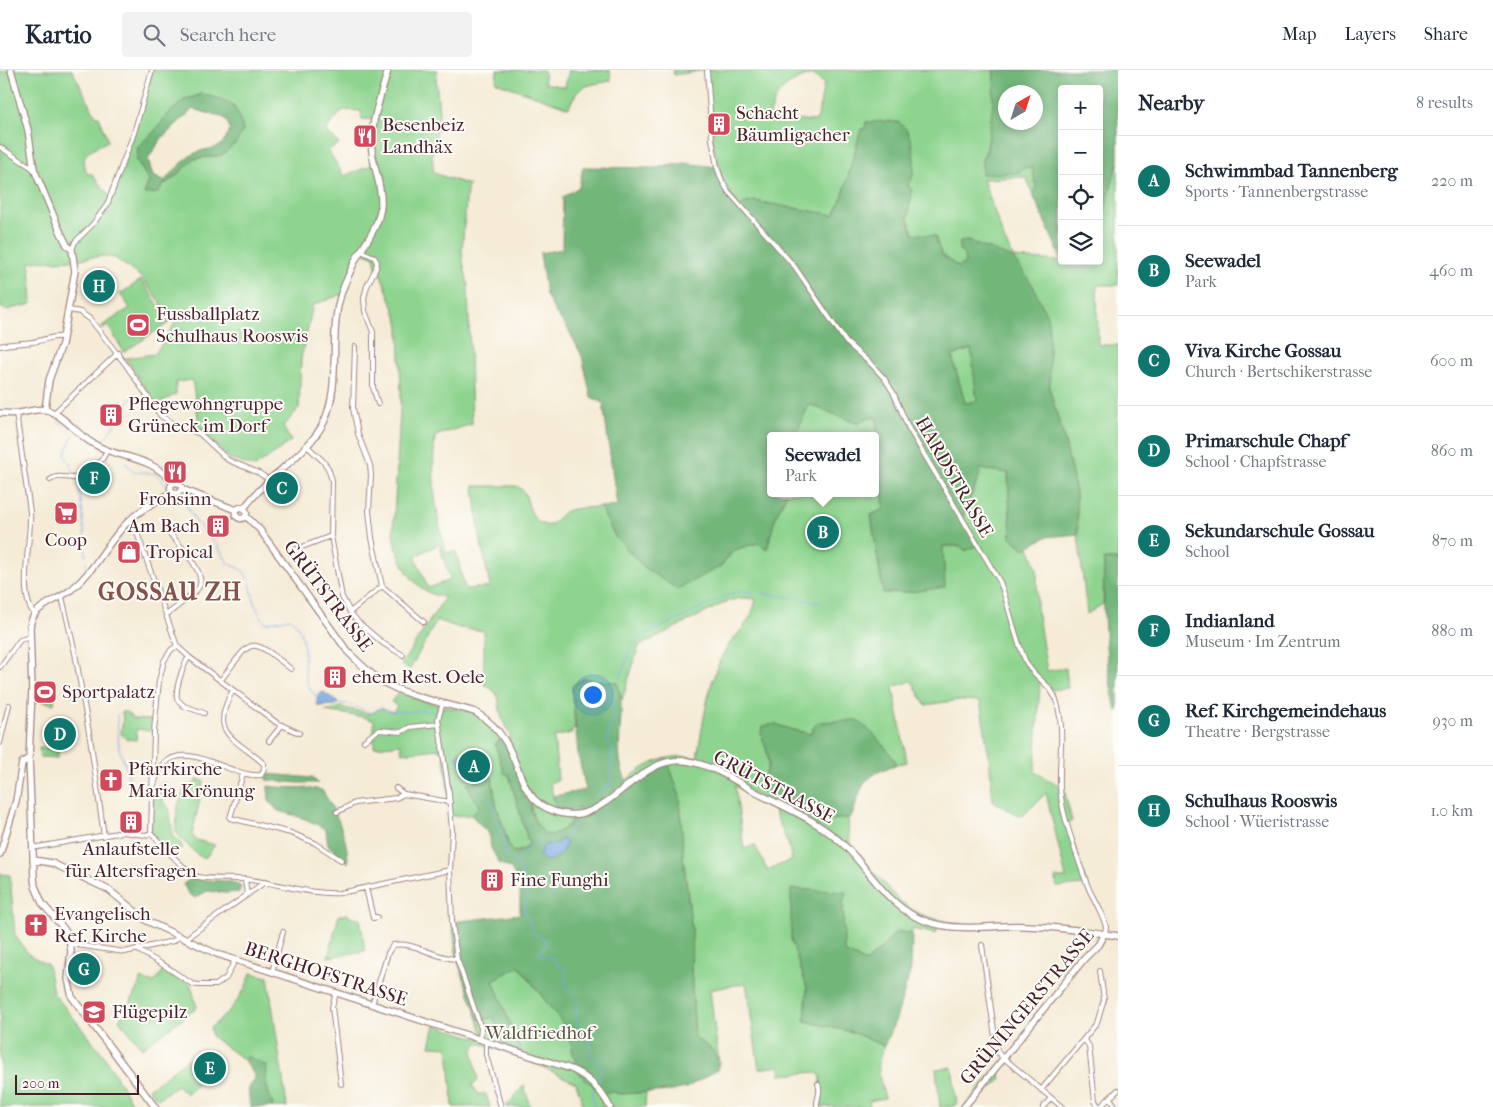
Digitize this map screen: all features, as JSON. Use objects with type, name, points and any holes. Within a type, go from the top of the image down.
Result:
[{"type":"street","points":[[12,70],[28,130],[34,169],[60,231],[67,245],[72,250]]},
{"type":"street","points":[[45,410],[49,379],[61,350],[69,310],[75,271],[72,250],[74,242],[92,225],[107,206],[134,134],[152,70]]},
{"type":"street","points":[[236,510],[240,507],[244,508],[270,480],[307,446],[318,432],[328,410],[332,382],[336,316],[341,296],[361,251],[372,232],[381,205],[372,151],[372,132],[388,70]]},
{"type":"street","name":"HARDSTRASSE","points":[[707,70],[712,139],[722,181],[739,205],[795,267],[846,342],[871,364],[893,392],[909,429],[1000,582],[1013,627],[1031,672],[1053,691],[1058,704],[1061,726],[1060,788],[1064,812],[1087,885],[1105,925],[1104,934]]},
{"type":"street","points":[[0,147],[34,169]]},
{"type":"street","points":[[361,251],[374,257],[377,262],[364,298],[373,332],[373,387],[378,404]]},
{"type":"street","points":[[69,310],[88,316],[118,353],[161,416],[170,422],[203,436],[230,462],[259,473],[270,480]]},
{"type":"street","points":[[0,346],[33,342],[54,336],[64,337]]},
{"type":"street","points":[[355,347],[353,408],[357,428],[370,465],[369,511],[372,538],[382,586],[424,622]]},
{"type":"street","points":[[54,413],[118,353]]},
{"type":"street","points":[[0,413],[16,414],[38,409],[54,413],[83,437],[107,450],[146,461],[173,483],[180,484],[182,489],[236,510]]},
{"type":"street","points":[[16,414],[31,523],[26,564],[28,605],[34,614]]},
{"type":"street","points":[[307,446],[323,461],[328,468],[332,480],[331,536],[342,597],[358,622],[384,644],[403,655]]},
{"type":"street","points":[[50,480],[54,477],[66,476],[73,479],[79,478],[98,467],[107,450]]},
{"type":"street","points":[[172,491],[173,483]]},
{"type":"street","points":[[156,1107],[72,997],[68,979],[70,944],[66,932],[45,908],[35,886],[29,758],[32,690],[30,621],[34,614],[43,607],[62,597],[84,579],[130,519],[172,491],[178,493],[182,489]]},
{"type":"street","points":[[236,510],[237,517],[241,518],[246,516],[247,512],[244,508]]},
{"type":"street","name":"GRÜTSTRASSE","points":[[246,516],[260,530],[348,652],[359,663],[371,674],[393,687],[475,712],[492,724],[506,743],[518,774],[532,797],[554,812],[573,815],[589,812],[612,798],[653,766],[678,761],[696,763],[717,771],[818,825],[850,851],[898,906],[923,921],[962,928],[1024,926],[1104,934]]},
{"type":"street","points":[[130,519],[136,530],[177,646],[232,690],[282,725],[299,733]]},
{"type":"street","points":[[164,527],[196,566],[201,578],[199,587],[166,615]]},
{"type":"street","points":[[294,550],[331,536]]},
{"type":"street","points":[[350,612],[382,586]]},
{"type":"street","points":[[62,597],[75,654],[91,744],[104,836]]},
{"type":"street","points":[[0,668],[20,640],[30,637]]},
{"type":"street","points":[[220,681],[244,649],[252,645],[264,648],[291,669]]},
{"type":"street","points":[[177,646],[171,650],[164,661],[159,681],[154,731],[151,833],[190,872],[196,876],[206,878],[245,879],[327,894],[366,888],[450,870]]},
{"type":"street","points":[[189,657],[184,665],[177,699],[184,706],[204,713]]},
{"type":"street","points":[[151,796],[158,773],[164,764],[172,758],[180,756],[201,757],[243,774],[261,775],[264,764],[231,738],[223,726],[223,713],[232,690]]},
{"type":"street","points":[[443,703],[438,719],[450,802],[452,830],[450,870],[452,922],[457,960],[481,1028],[480,1039]]},
{"type":"street","points":[[0,743],[9,705]]},
{"type":"street","points":[[364,741],[380,730],[401,732],[410,728],[439,724]]},
{"type":"street","points":[[269,741],[282,725]]},
{"type":"street","points":[[0,854],[14,806],[22,763],[29,758]]},
{"type":"street","points":[[243,774],[230,818],[316,843],[341,860]]},
{"type":"street","points":[[396,788],[404,794],[450,802]]},
{"type":"street","points":[[336,812],[355,802],[396,798],[404,794]]},
{"type":"street","points":[[32,848],[126,832],[146,835],[151,833]]},
{"type":"street","name":"BERGHOFSTRASSE","points":[[33,860],[52,863],[109,890],[142,918],[179,937],[235,960],[578,1072],[597,1087],[610,1107]]},
{"type":"street","points":[[245,879],[247,895]]},
{"type":"street","points":[[186,940],[266,882]]},
{"type":"street","points":[[366,888],[373,918],[377,917]]},
{"type":"street","points":[[272,972],[283,932]]},
{"type":"street","name":"GRÜNINGERSTRASSE","points":[[964,1107],[1084,959],[1098,945],[1104,934],[1118,936]]},
{"type":"street","points":[[70,944],[122,952],[173,941],[179,937]]},
{"type":"street","points":[[372,1004],[388,953],[393,945],[403,943],[448,959],[457,960]]},
{"type":"street","points":[[982,945],[997,1051],[1062,1107]]},
{"type":"street","points":[[136,950],[192,984],[199,985],[216,985],[226,978],[235,960]]},
{"type":"street","points":[[1041,1090],[1097,1023],[1103,1006],[1100,970]]},
{"type":"street","points":[[336,993],[332,1005],[341,1084]]},
{"type":"street","points":[[1084,1039],[1089,1046],[1095,1101],[1099,1107],[1118,1090]]},
{"type":"street","points":[[486,1041],[486,1053],[501,1107]]},
{"type":"street","points":[[817,1107],[817,1099],[820,1093],[818,1084]]},
{"type":"street","points":[[1043,1107],[1051,1098]]},
{"type":"street","points":[[1110,1098],[1116,1107]]},
{"type":"green space","points":[[7,70],[72,70],[96,116],[99,116],[108,141],[88,153],[84,161],[85,167],[88,175],[91,173],[110,197],[134,133],[152,70],[327,70],[341,72],[349,70],[438,70],[436,77],[439,114],[432,156],[434,173],[469,185],[462,249],[468,285],[472,424],[435,436],[434,481],[439,523],[446,553],[456,551],[465,589],[490,587],[479,531],[474,486],[516,486],[525,493],[534,517],[538,522],[545,525],[553,523],[568,510],[600,507],[616,538],[645,568],[720,567],[734,550],[759,542],[767,549],[776,515],[785,497],[879,497],[879,462],[884,509],[871,515],[883,593],[912,592],[943,546],[960,546],[962,518],[977,482],[980,468],[1008,473],[1011,537],[1024,549],[1029,547],[1037,568],[1037,610],[1047,671],[1066,668],[1068,688],[1052,690],[1040,680],[1035,772],[1060,786],[1065,793],[1072,821],[1067,823],[1087,885],[1057,887],[1055,878],[1066,878],[1046,793],[1024,815],[1020,816],[993,801],[989,757],[980,701],[960,700],[925,705],[912,681],[893,687],[907,762],[897,764],[884,746],[866,727],[816,724],[811,734],[776,724],[761,734],[768,755],[765,776],[796,807],[821,821],[848,818],[849,838],[852,846],[887,888],[917,912],[944,921],[962,924],[962,928],[939,925],[936,934],[912,929],[912,934],[897,931],[866,962],[844,952],[843,904],[845,892],[799,964],[807,988],[805,1021],[852,1032],[884,1046],[881,1053],[879,1072],[885,1098],[869,1101],[870,1107],[822,1107],[820,1093],[821,1077],[816,1072],[781,1075],[780,1066],[759,1069],[746,983],[710,990],[719,1063],[713,1051],[695,1038],[691,968],[692,931],[683,856],[680,797],[668,762],[628,784],[626,780],[659,760],[676,757],[697,758],[706,707],[716,670],[731,642],[750,617],[756,599],[740,598],[728,601],[639,646],[622,700],[617,682],[595,681],[584,678],[572,686],[575,729],[572,729],[572,733],[554,737],[558,780],[550,783],[556,808],[597,809],[553,835],[544,834],[533,818],[530,804],[506,743],[511,737],[500,712],[499,700],[495,692],[484,684],[484,631],[459,628],[437,620],[410,669],[401,665],[445,597],[434,595],[417,584],[399,556],[393,535],[401,395],[399,327],[380,272],[376,268],[374,257],[361,251],[343,294],[313,305],[301,359],[299,408],[283,427],[291,441],[255,467],[230,459],[200,430],[192,380],[176,382],[176,394],[156,405],[126,358],[155,354],[175,323],[142,278],[115,258],[100,256],[74,260],[30,262],[32,304],[6,310],[0,307],[0,72]],"holes":[[[202,94],[233,104],[243,130],[236,142],[222,155],[194,159],[162,186],[144,194],[149,181],[137,161],[138,146],[184,100]],[[343,110],[361,111],[362,119],[375,120],[372,151],[374,164],[344,176],[328,150],[339,144],[326,130]],[[439,544],[450,580],[428,588],[415,556]],[[735,786],[760,798],[769,799],[788,844],[792,860],[767,870],[755,845],[744,849]]]},
{"type":"green space","points":[[497,70],[544,70],[545,83],[565,87],[569,70],[610,70],[611,81],[590,85],[580,90],[572,100],[569,108],[496,82]]},
{"type":"green space","points":[[673,70],[706,70],[674,75]]},
{"type":"green space","points":[[706,70],[994,70],[992,116],[982,160],[1032,168],[1036,186],[1033,195],[1026,177],[983,179],[1004,239],[1014,258],[1058,261],[1058,265],[1103,265],[1103,218],[1110,185],[1118,162],[1118,285],[1097,285],[1098,345],[1118,345],[1118,560],[1104,559],[1103,604],[1087,614],[1078,534],[1076,493],[1064,438],[1050,391],[1049,372],[960,242],[959,250],[964,254],[965,263],[958,267],[941,254],[935,236],[913,234],[908,218],[912,191],[908,185],[913,158],[907,130],[861,130],[843,195],[834,215],[755,201],[739,205],[722,181],[712,139]],"holes":[[[812,74],[824,84],[817,121],[780,120],[770,115],[776,98],[784,88]]]},
{"type":"green space","points":[[994,70],[1118,70],[1118,162],[1103,220],[1103,85],[1058,85],[1058,251],[1033,195],[1036,186],[1032,168],[1023,168],[1019,173],[982,174],[982,160],[987,150],[993,101]]},
{"type":"green space","points":[[202,94],[225,101],[234,108],[243,130],[237,142],[222,155],[194,159],[162,186],[158,193],[144,194],[149,181],[137,160],[138,146],[184,100]],"holes":[[[193,109],[225,118],[230,128],[222,143],[214,148],[203,150],[190,156],[164,181],[153,176],[148,159],[161,139]]]},
{"type":"green space","points":[[886,121],[897,122],[907,130],[912,145],[914,162],[913,176],[908,185],[912,191],[908,218],[913,233],[935,236],[941,254],[958,267],[965,263],[964,254],[959,250],[960,242],[968,241],[1013,258],[1032,284],[1047,316],[1050,391],[1064,438],[1076,493],[1078,534],[1046,537],[1024,549],[1011,537],[1008,473],[980,469],[980,474],[962,518],[978,545],[966,551],[960,546],[943,546],[945,587],[912,592],[883,593],[871,515],[884,509],[877,418],[865,418],[858,424],[809,404],[797,432],[767,432],[767,497],[785,497],[776,515],[767,549],[758,543],[734,550],[720,567],[677,589],[645,568],[616,538],[600,507],[617,506],[603,403],[591,397],[582,356],[568,329],[555,312],[546,295],[540,253],[562,249],[563,197],[579,187],[583,167],[655,168],[684,163],[717,167],[722,181],[739,205],[754,201],[834,215],[843,195],[861,129],[865,129],[866,122]],"holes":[[[971,349],[977,401],[965,403],[952,356]]]},
{"type":"green space","name":"Fussballplatz Schulhaus Rooswis","points":[[141,280],[170,322],[124,352],[108,326],[103,329],[102,326],[130,308],[120,294]]},
{"type":"green space","points":[[971,349],[978,401],[965,403],[952,356]]},
{"type":"green space","points":[[809,404],[858,424],[865,418],[877,418],[877,432],[797,432]]},
{"type":"green space","points":[[1104,559],[1118,560],[1118,711],[1116,710],[1112,691],[1107,653],[1104,616]]},
{"type":"green space","points":[[584,678],[595,681],[617,682],[621,707],[620,759],[628,784],[668,762],[680,797],[683,856],[692,931],[691,968],[695,1038],[713,1051],[718,1059],[717,1070],[686,1088],[672,1091],[620,1094],[611,1091],[602,1094],[578,1072],[567,1029],[519,966],[493,980],[521,1052],[503,1046],[494,1018],[478,1019],[457,959],[452,922],[520,914],[520,886],[511,869],[499,863],[491,848],[489,834],[471,815],[479,807],[467,784],[492,777],[496,804],[510,849],[518,852],[529,844],[509,775],[504,773],[495,744],[503,738],[532,797],[532,812],[535,821],[544,834],[553,835],[569,825],[573,815],[596,808],[556,808],[553,796],[586,790],[578,754],[572,686]]},
{"type":"green space","name":"Sportpalatz","points":[[36,682],[55,685],[54,704],[36,700]]},
{"type":"green space","points":[[398,693],[442,706],[475,712],[500,733],[509,775],[529,844],[525,848],[517,851],[510,849],[496,804],[492,777],[480,779],[473,784],[479,807],[471,815],[451,816],[443,751],[438,749],[402,753],[401,744],[374,747],[374,721],[364,717],[325,711],[341,707],[370,714],[380,708],[393,712],[397,706],[391,702]]},
{"type":"green space","points":[[121,712],[126,712],[134,719],[155,720],[154,731],[137,729],[136,740],[126,739],[121,734],[123,717]]},
{"type":"green space","points":[[856,720],[879,740],[897,764],[870,777],[862,788],[852,816],[821,821],[765,791],[765,776],[769,764],[761,734],[762,726],[776,724],[810,734],[816,724],[820,722]]},
{"type":"green space","points":[[39,748],[58,748],[58,758],[40,757]]},
{"type":"green space","points":[[268,774],[312,778],[318,783],[266,780]]},
{"type":"green space","points":[[197,779],[204,781],[192,835],[196,840],[215,845],[204,858],[193,851],[176,832],[177,809],[185,787],[196,783]]},
{"type":"green space","points":[[163,782],[166,783],[163,791],[163,802],[169,808],[173,833],[171,836],[178,840],[183,847],[172,854],[151,833],[150,812],[152,799],[154,793]]},
{"type":"green space","points":[[268,786],[322,790],[340,825],[346,844],[348,863],[328,845],[326,830],[305,819],[278,811],[269,801]]},
{"type":"green space","points":[[0,874],[10,875],[15,935],[28,954],[48,965],[53,993],[103,1054],[134,1107],[0,1107]]},
{"type":"green space","points":[[192,878],[232,882],[241,887],[239,892],[207,891],[195,898],[188,893],[183,884]]},
{"type":"green space","points":[[791,889],[846,892],[843,904],[844,952],[866,962],[897,931],[912,934],[911,969],[896,1019],[884,1046],[852,1032],[805,1021],[807,988],[791,940]]},
{"type":"green space","points":[[346,913],[349,917],[360,918],[365,951],[328,957],[339,915]]},
{"type":"green space","name":"Waldfriedhof","points":[[519,966],[567,1029],[578,1072],[611,1091],[620,1094],[646,1092],[645,1107],[606,1107],[602,1098],[603,1107],[584,1107],[576,1083],[522,1057],[477,1043],[473,1052],[478,1081],[472,1085],[478,1094],[486,1094],[490,1107],[453,1107],[448,1047],[430,1046],[435,1025],[480,1039],[482,1033],[478,1019],[494,1017],[503,1046],[502,1007],[493,980]]},
{"type":"green space","points":[[165,968],[191,985],[197,1008],[142,1048],[119,1020],[129,1006],[141,979],[154,983]]},
{"type":"green space","points":[[251,973],[268,977],[287,1107],[273,1107],[266,1084],[247,1056],[244,1060],[212,1037],[210,1028],[235,1004]]},
{"type":"green space","points":[[247,1056],[267,1066],[266,1084],[273,1107],[250,1107],[248,1087],[253,1083],[255,1076],[244,1060]]},
{"type":"green space","points":[[189,1058],[205,1079],[186,1094],[177,1085],[158,1099],[148,1089]]},
{"type":"green space","points":[[998,1066],[1002,1069],[1000,1072],[1001,1080],[972,1107],[964,1107]]},
{"type":"green space","points":[[952,1067],[957,1104],[951,1107],[940,1107],[936,1069]]},
{"type":"green space","points":[[524,1085],[530,1107],[506,1107]]},
{"type":"water","points":[[323,692],[339,703],[318,706],[319,695]]},
{"type":"water","points":[[463,752],[475,768],[468,774],[456,757]]},
{"type":"water","points":[[562,839],[567,843],[557,857],[547,861],[539,856],[544,845],[554,844]]},
{"type":"waterway","points":[[102,442],[121,416],[129,400],[136,393]]},
{"type":"waterway","points":[[58,421],[65,427]]},
{"type":"waterway","points":[[67,428],[71,432]]},
{"type":"waterway","points":[[73,435],[65,455],[76,478],[82,504],[86,556]]},
{"type":"waterway","points":[[125,462],[133,471],[156,474],[167,486]]},
{"type":"waterway","points":[[182,501],[196,522],[217,545],[228,563],[241,569],[249,580]]},
{"type":"waterway","points":[[250,584],[255,605],[265,623],[290,618],[298,627],[304,649],[307,682],[311,691],[319,698]]},
{"type":"waterway","points":[[620,680],[631,648],[641,637],[733,593],[742,591],[754,593]]},
{"type":"waterway","points":[[761,593],[822,603]]},
{"type":"waterway","points":[[596,795],[612,784],[613,751],[607,740],[613,720],[612,703],[616,693]]},
{"type":"waterway","points":[[338,703],[348,704]]},
{"type":"waterway","points":[[351,705],[371,713],[382,708],[391,712],[429,711],[434,713]]},
{"type":"waterway","points":[[117,715],[119,748],[128,773],[129,785]]},
{"type":"waterway","points":[[488,798],[491,801],[505,844],[506,856],[516,861],[529,889],[524,911],[535,934],[546,941],[546,945],[539,952],[540,956],[554,958],[558,967],[563,967],[566,972],[565,989],[571,991],[578,1001],[576,1013],[578,1023],[591,1042],[593,1056],[602,1067],[598,1082]]},
{"type":"waterway","points":[[564,841],[575,822]]},
{"type":"waterway","points":[[531,845],[543,846]]},
{"type":"waterway","points":[[516,861],[528,847]]},
{"type":"waterway","points":[[594,1089],[592,1097],[595,1107]]},
{"type":"place","name":"Schacht Bäumligacher","points":[[719,124]]},
{"type":"place","name":"Besenbeiz Landhäx","points":[[365,136]]},
{"type":"place","name":"Schulhaus Rooswis","points":[[99,286]]},
{"type":"place","name":"Fussballplatz Schulhaus Rooswis","points":[[138,325]]},
{"type":"place","name":"Pflegewohngruppe Grüneck im Dorf","points":[[111,415]]},
{"type":"place","name":"Frohsinn","points":[[175,472]]},
{"type":"place","name":"Indianland","points":[[94,478]]},
{"type":"place","name":"Viva Kirche Gossau","points":[[282,488]]},
{"type":"place","name":"Coop","points":[[66,513]]},
{"type":"place","name":"Am Bach","points":[[218,526]]},
{"type":"place","name":"Seewadel","points":[[823,532]]},
{"type":"place","name":"Tropical","points":[[129,552]]},
{"type":"place","name":"ehem Rest. Oele","points":[[335,677]]},
{"type":"place","name":"Sportpalatz","points":[[45,692]]},
{"type":"place","name":"Primarschule Chapf","points":[[60,734]]},
{"type":"place","name":"Schwimmbad Tannenberg","points":[[474,766]]},
{"type":"place","name":"Pfarrkirche Maria Krönung","points":[[111,780]]},
{"type":"place","name":"Anlaufstelle für Altersfragen","points":[[131,822]]},
{"type":"place","name":"Fine Funghi","points":[[492,880]]},
{"type":"place","name":"Evangelisch Ref. Kirche","points":[[36,925]]},
{"type":"place","name":"Ref. Kirchgemeindehaus","points":[[84,969]]},
{"type":"place","name":"Flügepilz","points":[[94,1012]]},
{"type":"place","name":"Sekundarschule Gossau","points":[[210,1068]]},
{"type":"district","name":"GOSSAU ZH","points":[[170,592]]}]
